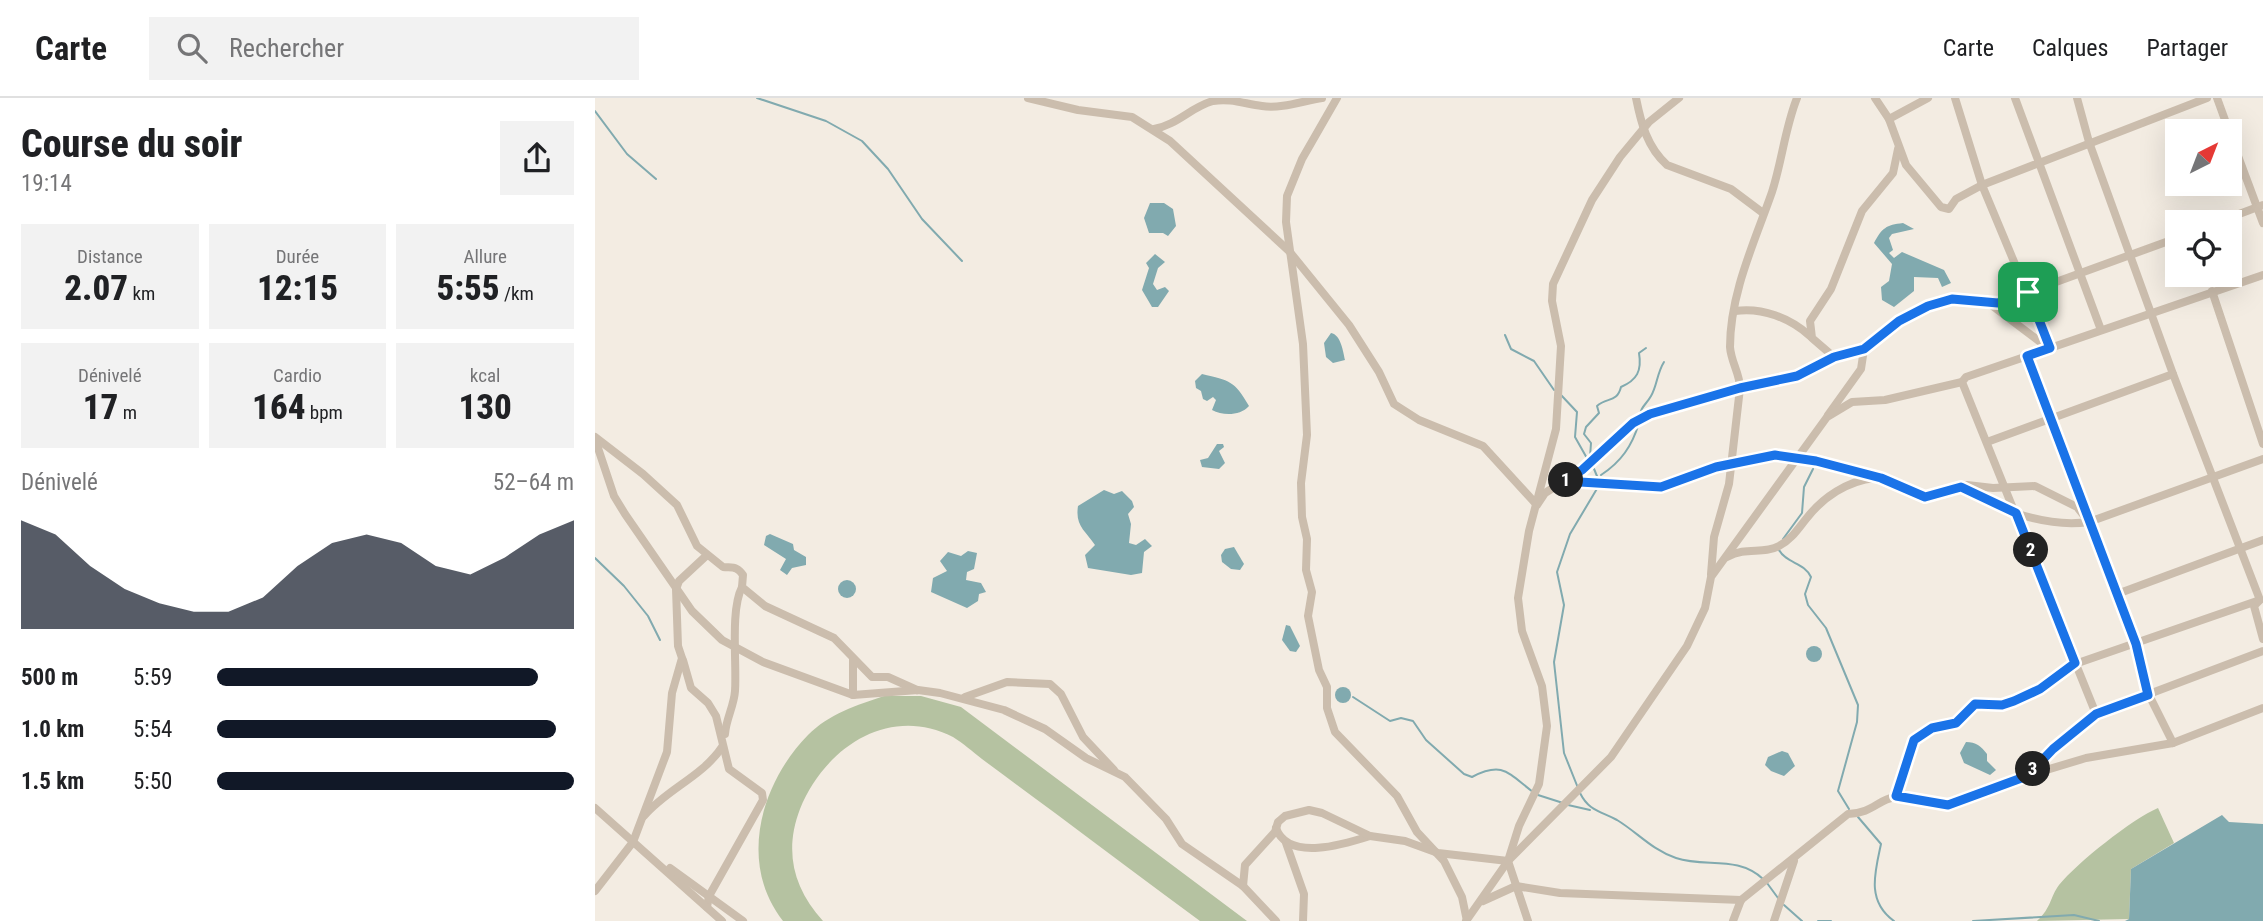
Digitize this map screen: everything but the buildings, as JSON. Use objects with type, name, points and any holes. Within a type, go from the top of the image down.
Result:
[{"type":"street","points":[[1028,98],[1078,110],[1132,117],[1154,129],[1189,157],[1227,197],[1289,251],[1349,325],[1379,372],[1394,404],[1419,420],[1483,446],[1537,505]]},
{"type":"street","points":[[1154,129],[1173,123],[1194,109],[1214,101],[1231,99],[1272,107],[1322,98]]},
{"type":"street","points":[[1337,98],[1289,186],[1286,222],[1303,344],[1307,435],[1301,483],[1302,517],[1307,539],[1306,570],[1312,592],[1308,616],[1319,670],[1327,687],[1329,719],[1345,744],[1397,796],[1417,832],[1438,853],[1462,897],[1467,921]]},
{"type":"street","points":[[1636,98],[1651,147],[1667,164],[1731,189],[1763,214]]},
{"type":"street","points":[[1528,921],[1508,861],[1519,826],[1539,784],[1547,726],[1542,686],[1522,631],[1518,598],[1529,531],[1556,429],[1561,345],[1552,301],[1553,284],[1592,200],[1644,128],[1679,98]]},
{"type":"street","points":[[1467,921],[1508,861],[1611,757],[1687,646],[1705,608],[1714,537],[1732,463],[1740,388],[1740,378],[1730,349],[1735,311],[1753,238],[1763,214],[1797,98]]},
{"type":"street","points":[[1875,98],[1889,119],[1906,165],[1941,207],[1949,209],[1956,199],[2038,161],[2207,98]]},
{"type":"street","points":[[1889,119],[1928,98]]},
{"type":"street","points":[[1955,98],[1983,185],[2050,348]]},
{"type":"street","points":[[2015,98],[2101,330]]},
{"type":"street","points":[[2077,98],[2089,142],[2211,478],[2238,549],[2261,599]]},
{"type":"street","points":[[2217,98],[2224,119]]},
{"type":"street","points":[[1812,338],[1810,321],[1831,289],[1862,211],[1893,173],[1898,143]]},
{"type":"street","points":[[2242,163],[2260,206],[2263,223]]},
{"type":"street","points":[[2242,213],[2260,206]]},
{"type":"street","points":[[1537,505],[1545,493],[1582,470],[1640,419],[1740,388],[1797,376],[1834,357],[1864,349],[1899,321],[1928,306],[1952,299],[1990,304],[2165,243]]},
{"type":"street","points":[[1827,417],[1852,402],[1885,400],[1962,382],[1966,377],[2263,275]]},
{"type":"street","points":[[2212,291],[2263,444]]},
{"type":"street","points":[[1990,304],[2050,348]]},
{"type":"street","points":[[1735,311],[1756,311],[1786,319],[1834,357]]},
{"type":"street","points":[[1711,577],[1861,369],[1864,349]]},
{"type":"street","points":[[2027,356],[2136,644],[2148,695],[2173,743]]},
{"type":"street","points":[[1987,442],[2173,374]]},
{"type":"street","points":[[1962,382],[2096,714]]},
{"type":"street","points":[[595,438],[643,474],[677,505],[697,546],[723,567],[736,567],[743,575],[742,587],[735,602],[738,620],[735,692],[728,711],[725,761],[729,769],[762,793],[763,800],[709,896],[707,908]]},
{"type":"street","points":[[595,438],[614,496],[669,573],[676,589],[705,625],[735,648],[852,695],[918,690],[963,697],[1033,723],[1086,758],[1116,772]]},
{"type":"street","points":[[1564,481],[1661,487],[1732,463],[1775,455],[1796,457],[1881,478],[1925,497],[1961,487],[2045,488],[2077,507],[2089,522]]},
{"type":"street","points":[[1961,487],[2030,519],[2067,524],[2089,522],[2263,459]]},
{"type":"street","points":[[1725,558],[1742,550],[1768,551],[1781,545],[1822,500],[1862,480],[1881,478]]},
{"type":"street","points":[[2117,594],[2263,540]]},
{"type":"street","points":[[707,555],[679,581],[676,589],[678,646],[691,688],[708,703],[725,740]]},
{"type":"street","points":[[742,587],[765,606],[807,628],[825,632],[872,677],[888,677],[918,690]]},
{"type":"street","points":[[2261,599],[2254,606],[2263,639]]},
{"type":"street","points":[[1896,796],[1909,749],[1922,733],[1956,723],[1975,704],[2002,705],[2025,696],[2075,663],[2261,599]]},
{"type":"street","points":[[2027,776],[2053,749],[2096,714],[2263,651]]},
{"type":"street","points":[[595,891],[633,842],[667,752],[669,716],[682,658]]},
{"type":"street","points":[[852,695],[853,660]]},
{"type":"street","points":[[963,697],[1007,681],[1050,684],[1061,694],[1083,737],[1116,772],[1145,796],[1182,844],[1243,886],[1276,921]]},
{"type":"street","points":[[1733,921],[1741,900],[1848,814],[1866,813],[1896,796],[1948,805],[2086,758],[2173,743],[2263,708]]},
{"type":"street","points":[[639,822],[665,794],[694,776],[717,754],[725,740]]},
{"type":"street","points":[[595,808],[722,921]]},
{"type":"street","points":[[1243,886],[1245,865],[1285,816],[1309,810],[1322,813],[1370,836],[1405,841],[1438,853],[1508,861]]},
{"type":"street","points":[[1276,828],[1286,843],[1304,894],[1303,921]]},
{"type":"street","points":[[1286,843],[1326,846],[1370,836]]},
{"type":"street","points":[[633,842],[743,921]]},
{"type":"street","points":[[1774,921],[1796,857]]},
{"type":"street","points":[[1479,903],[1491,895],[1516,886],[1560,893],[1687,895],[1741,900]]},
{"type":"green space","points":[[884,696],[921,696],[961,707],[1247,921],[1200,921],[957,739],[929,728],[905,726],[882,729],[861,738],[842,751],[811,787],[795,825],[792,854],[798,882],[823,921],[783,921],[769,899],[761,875],[758,850],[767,800],[791,755],[808,735],[825,721],[844,711]]},
{"type":"green space","points":[[2158,808],[2174,843],[2131,869],[2129,919],[2037,921],[2056,889],[2078,865],[2120,831]]},
{"type":"water","points":[[1150,203],[1164,203],[1173,209],[1176,226],[1168,236],[1163,233],[1149,233],[1144,218]]},
{"type":"water","points":[[1903,223],[1914,229],[1892,234],[1889,238],[1893,250],[1889,253],[1894,258],[1902,252],[1944,270],[1951,283],[1942,287],[1938,278],[1914,277],[1914,291],[1894,307],[1882,300],[1881,287],[1889,281],[1892,264],[1874,243],[1885,228]]},
{"type":"water","points":[[1155,254],[1165,262],[1158,268],[1153,284],[1157,290],[1165,287],[1169,291],[1158,307],[1152,307],[1142,290],[1149,268],[1146,263]]},
{"type":"water","points":[[1331,333],[1339,340],[1345,360],[1333,363],[1326,357],[1324,343]]},
{"type":"water","points":[[1202,374],[1235,386],[1249,406],[1241,412],[1231,414],[1212,410],[1216,400],[1213,397],[1207,401],[1203,399],[1201,391],[1196,388],[1195,381]]},
{"type":"water","points":[[1217,444],[1223,444],[1224,447],[1219,451],[1225,463],[1219,469],[1202,467],[1200,460],[1208,458]]},
{"type":"water","points":[[1104,490],[1114,494],[1122,491],[1132,501],[1134,507],[1128,514],[1131,524],[1129,543],[1136,545],[1145,539],[1152,546],[1144,552],[1142,573],[1131,575],[1088,568],[1085,555],[1095,545],[1079,523],[1078,506]]},
{"type":"water","points":[[770,534],[793,544],[794,550],[806,557],[806,565],[792,568],[787,575],[780,570],[786,559],[764,545],[766,536]]},
{"type":"water","points":[[1234,547],[1244,564],[1240,570],[1231,569],[1222,562],[1221,555],[1225,549]]},
{"type":"water","points":[[968,551],[977,553],[974,569],[967,572],[966,580],[981,583],[986,592],[979,594],[978,601],[967,608],[931,592],[933,578],[947,571],[940,561],[948,552],[961,556]]},
{"type":"water","points":[[843,580],[851,580],[856,589],[854,596],[843,598],[838,593],[838,585]]},
{"type":"water","points":[[1286,625],[1290,626],[1300,646],[1296,652],[1290,651],[1282,640]]},
{"type":"water","points":[[1814,646],[1820,648],[1820,660],[1814,662],[1808,660],[1806,654],[1808,648]]},
{"type":"water","points":[[1340,687],[1346,687],[1351,695],[1349,701],[1340,703],[1335,698],[1335,692]]},
{"type":"water","points":[[1966,742],[1983,749],[1987,754],[1987,761],[1996,770],[1990,775],[1964,763],[1960,753]]},
{"type":"water","points":[[1782,751],[1788,753],[1795,766],[1784,776],[1771,771],[1765,765],[1768,757]]},
{"type":"water","points":[[2222,815],[2229,822],[2263,824],[2263,921],[2125,921],[2129,919],[2131,869]]},
{"type":"waterway","points":[[757,98],[826,121],[862,141],[888,169],[922,219],[962,261]]},
{"type":"waterway","points":[[595,111],[627,154],[656,179]]},
{"type":"waterway","points":[[1505,335],[1511,349],[1534,361],[1554,390]]},
{"type":"waterway","points":[[1590,457],[1591,443],[1584,434],[1586,427],[1599,413],[1597,406],[1614,398],[1621,387],[1635,378],[1640,365],[1639,353],[1646,348]]},
{"type":"waterway","points":[[1640,417],[1664,362]]},
{"type":"waterway","points":[[1561,395],[1577,412],[1575,437],[1588,460]]},
{"type":"waterway","points":[[1601,475],[1625,453],[1639,423]]},
{"type":"waterway","points":[[1592,464],[1599,481]]},
{"type":"waterway","points":[[1783,539],[1802,513],[1804,487],[1813,469]]},
{"type":"waterway","points":[[1578,788],[1564,753],[1554,662],[1564,605],[1557,572],[1570,534],[1598,487]]},
{"type":"waterway","points":[[1779,550],[1786,558],[1804,568],[1811,577],[1805,594],[1808,605],[1826,628],[1858,705],[1857,722],[1838,791],[1849,809]]},
{"type":"waterway","points":[[595,558],[624,586],[648,616],[660,640]]},
{"type":"waterway","points":[[1353,697],[1390,721],[1401,718],[1413,721],[1426,740],[1464,774],[1472,777],[1491,770],[1505,771],[1533,792]]},
{"type":"waterway","points":[[1580,793],[1591,807],[1617,820],[1667,855],[1687,861],[1732,864],[1763,879]]},
{"type":"waterway","points":[[1538,795],[1563,803]]},
{"type":"waterway","points":[[1568,805],[1590,810]]},
{"type":"waterway","points":[[1858,817],[1881,844],[1875,875],[1876,895],[1885,913],[1894,921]]},
{"type":"waterway","points":[[1767,883],[1778,898]]},
{"type":"waterway","points":[[1784,905],[1802,921]]},
{"type":"waterway","points":[[1973,921],[2074,915],[2099,921]]},
{"type":"waterway","points":[[1818,921],[1831,921]]},
{"type":"route","points":[[2028,292],[2050,348],[2027,356],[2136,644],[2148,695],[2096,714],[2053,749],[2027,776],[1948,805],[1896,796],[1908,763],[1909,749],[1922,733],[1956,723],[1975,704],[2002,705],[2025,696],[2040,689],[2075,663],[2016,513],[1975,496],[1961,487],[1925,497],[1881,478],[1816,461],[1775,455],[1716,467],[1661,487],[1643,488],[1564,481],[1582,470],[1633,423],[1650,414],[1740,388],[1776,383],[1797,376],[1834,357],[1864,349],[1899,321],[1928,306],[1952,299],[1998,303],[2028,292]]}]
